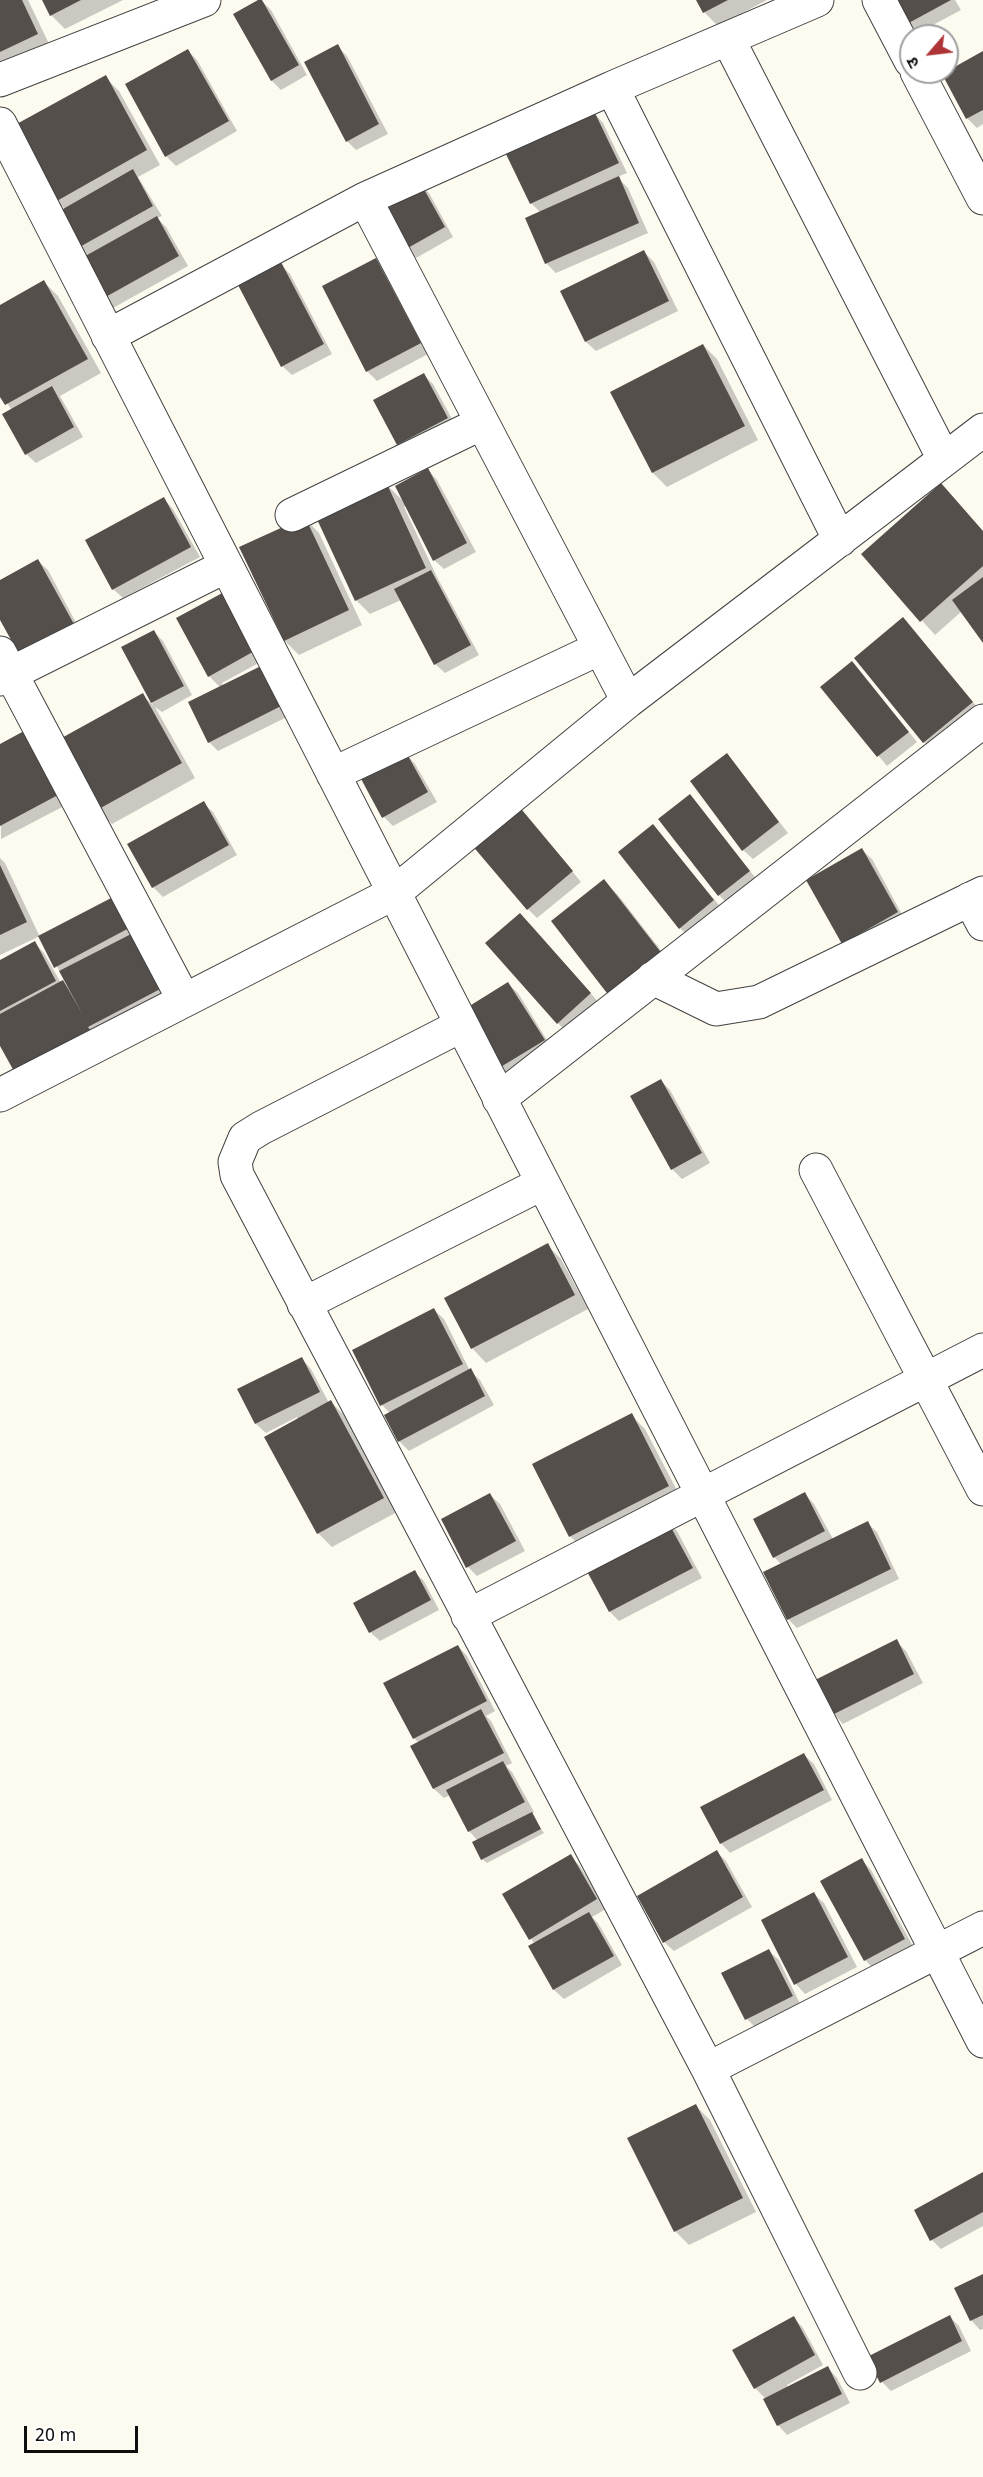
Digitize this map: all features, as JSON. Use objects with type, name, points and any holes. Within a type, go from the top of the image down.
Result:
[{"type":"street","points":[[0,80],[204,0]]},
{"type":"street","points":[[108,336],[365,199],[612,88],[817,0]]},
{"type":"street","points":[[879,0],[899,38]]},
{"type":"street","points":[[728,39],[944,459]]},
{"type":"street","points":[[923,84],[983,198]]},
{"type":"street","points":[[612,88],[840,540]]},
{"type":"street","points":[[0,124],[983,2041]]},
{"type":"street","points":[[365,199],[628,701]]},
{"type":"street","points":[[292,515],[482,423]]},
{"type":"street","points":[[2,1091],[394,893],[628,701],[983,430]]},
{"type":"street","points":[[184,1000],[4,668],[226,566]]},
{"type":"street","points":[[333,774],[600,648]]},
{"type":"street","points":[[500,1099],[983,721]]},
{"type":"street","points":[[653,978],[716,1009],[759,1002],[979,906]]},
{"type":"street","points":[[462,1025],[245,1138],[236,1162],[237,1175],[708,2069],[860,2373]]},
{"type":"street","points":[[816,1170],[983,1489]]},
{"type":"street","points":[[304,1304],[543,1183]]},
{"type":"street","points":[[468,1616],[983,1350]]},
{"type":"street","points":[[708,2069],[983,1928]]},
{"type":"building","points":[[0,0],[22,0],[38,34],[0,52]]},
{"type":"building","points":[[42,0],[81,0],[50,16]]},
{"type":"building","points":[[262,0],[299,65],[271,81],[233,14]]},
{"type":"building","points":[[696,0],[728,0],[703,13]]},
{"type":"building","points":[[891,0],[951,0],[907,24],[904,24]]},
{"type":"building","points":[[338,44],[379,124],[346,142],[304,62]]},
{"type":"building","points":[[188,49],[229,121],[165,157],[125,84]]},
{"type":"building","points":[[983,51],[983,110],[966,119],[947,84],[959,84],[959,64]]},
{"type":"building","points":[[106,75],[147,150],[55,202],[13,126]]},
{"type":"building","points":[[594,111],[619,163],[530,204],[505,152]]},
{"type":"building","points":[[133,169],[153,206],[76,249],[56,213]]},
{"type":"building","points":[[619,176],[639,223],[545,264],[525,218]]},
{"type":"building","points":[[420,182],[445,227],[406,249],[381,204]]},
{"type":"building","points":[[157,216],[179,256],[102,299],[80,259]]},
{"type":"building","points":[[644,250],[669,301],[585,342],[560,291]]},
{"type":"building","points":[[376,258],[421,343],[366,372],[322,286]]},
{"type":"building","points":[[281,262],[324,344],[281,367],[238,285]]},
{"type":"building","points":[[44,280],[88,359],[5,405],[0,397],[0,305]]},
{"type":"building","points":[[703,344],[745,426],[652,473],[610,392]]},
{"type":"building","points":[[424,373],[448,418],[397,445],[373,400]]},
{"type":"building","points":[[52,386],[74,427],[25,455],[2,414]]},
{"type":"building","points":[[428,468],[467,543],[433,561],[395,486]]},
{"type":"building","points":[[386,482],[426,568],[355,601],[315,515]]},
{"type":"building","points":[[941,483],[983,531],[983,566],[920,622],[861,554]]},
{"type":"building","points":[[164,497],[191,547],[112,590],[85,540]]},
{"type":"building","points":[[305,517],[349,610],[284,641],[239,547]]},
{"type":"building","points":[[38,559],[75,626],[20,656],[0,620],[0,580]]},
{"type":"building","points":[[431,570],[471,645],[434,665],[394,589]]},
{"type":"building","points":[[983,577],[983,643],[952,600]]},
{"type":"building","points":[[226,591],[258,649],[208,677],[176,618]]},
{"type":"building","points":[[903,617],[973,702],[923,743],[854,658]]},
{"type":"building","points":[[154,630],[184,686],[151,703],[121,647]]},
{"type":"building","points":[[852,661],[909,732],[877,757],[820,687]]},
{"type":"building","points":[[265,664],[285,704],[208,743],[188,702]]},
{"type":"building","points":[[143,693],[182,763],[97,810],[58,740]]},
{"type":"building","points":[[24,731],[58,795],[0,826],[0,744]]},
{"type":"building","points":[[406,752],[428,792],[382,818],[360,777]]},
{"type":"building","points":[[727,753],[779,822],[742,851],[690,781]]},
{"type":"building","points":[[690,794],[750,871],[718,896],[658,819]]},
{"type":"building","points":[[512,798],[573,871],[527,910],[465,837]]},
{"type":"building","points":[[204,801],[229,845],[152,888],[127,844]]},
{"type":"building","points":[[653,824],[714,900],[679,929],[618,852]]},
{"type":"building","points":[[862,848],[898,912],[842,944],[806,880]]},
{"type":"building","points":[[0,865],[27,922],[0,935]]},
{"type":"building","points":[[604,879],[663,955],[610,997],[551,921]]},
{"type":"building","points":[[115,896],[131,927],[54,968],[38,936]]},
{"type":"building","points":[[520,913],[591,993],[557,1024],[485,943]]},
{"type":"building","points":[[135,932],[164,987],[88,1027],[91,1031],[15,1073],[0,1046],[0,1014],[63,980],[83,1015],[59,971]]},
{"type":"building","points":[[35,941],[56,981],[0,1011],[0,960]]},
{"type":"building","points":[[508,982],[545,1040],[499,1068],[463,1010]]},
{"type":"building","points":[[661,1079],[702,1153],[671,1170],[630,1096]]},
{"type":"building","points":[[548,1243],[575,1295],[471,1349],[444,1298]]},
{"type":"building","points":[[434,1308],[463,1364],[380,1406],[352,1350]]},
{"type":"building","points":[[302,1357],[320,1392],[255,1424],[237,1389]]},
{"type":"building","points":[[471,1368],[485,1396],[398,1442],[384,1415]]},
{"type":"building","points":[[331,1400],[384,1498],[317,1534],[264,1437]]},
{"type":"building","points":[[632,1413],[669,1486],[569,1537],[532,1464]]},
{"type":"building","points":[[805,1492],[825,1531],[773,1558],[753,1519]]},
{"type":"building","points":[[490,1493],[516,1541],[466,1568],[441,1519]]},
{"type":"building","points":[[667,1520],[693,1568],[609,1612],[583,1564]]},
{"type":"building","points":[[868,1521],[891,1569],[787,1620],[763,1572]]},
{"type":"building","points":[[415,1570],[431,1600],[369,1633],[353,1603]]},
{"type":"building","points":[[897,1639],[914,1674],[832,1715],[815,1680]]},
{"type":"building","points":[[458,1645],[487,1701],[413,1739],[383,1683]]},
{"type":"building","points":[[481,1709],[504,1753],[433,1789],[410,1746]]},
{"type":"building","points":[[804,1753],[824,1790],[720,1844],[700,1807]]},
{"type":"building","points":[[503,1761],[525,1802],[468,1832],[446,1790]]},
{"type":"building","points":[[532,1812],[541,1829],[481,1860],[472,1842]]},
{"type":"building","points":[[717,1850],[743,1897],[663,1943],[637,1896]]},
{"type":"building","points":[[571,1854],[597,1899],[529,1940],[502,1894]]},
{"type":"building","points":[[862,1858],[905,1939],[864,1961],[820,1881]]},
{"type":"building","points":[[814,1892],[848,1957],[794,1985],[761,1920]]},
{"type":"building","points":[[589,1912],[614,1956],[553,1990],[528,1946]]},
{"type":"building","points":[[769,1949],[793,1996],[745,2020],[721,1973]]},
{"type":"building","points":[[696,2104],[743,2198],[674,2232],[627,2138]]},
{"type":"building","points":[[983,2172],[983,2212],[930,2241],[914,2210]]},
{"type":"building","points":[[983,2274],[983,2315],[970,2321],[954,2288]]},
{"type":"building","points":[[950,2315],[962,2341],[880,2383],[867,2357]]},
{"type":"building","points":[[794,2316],[815,2355],[754,2389],[732,2350]]},
{"type":"building","points":[[828,2366],[842,2394],[777,2426],[763,2399]]}]
